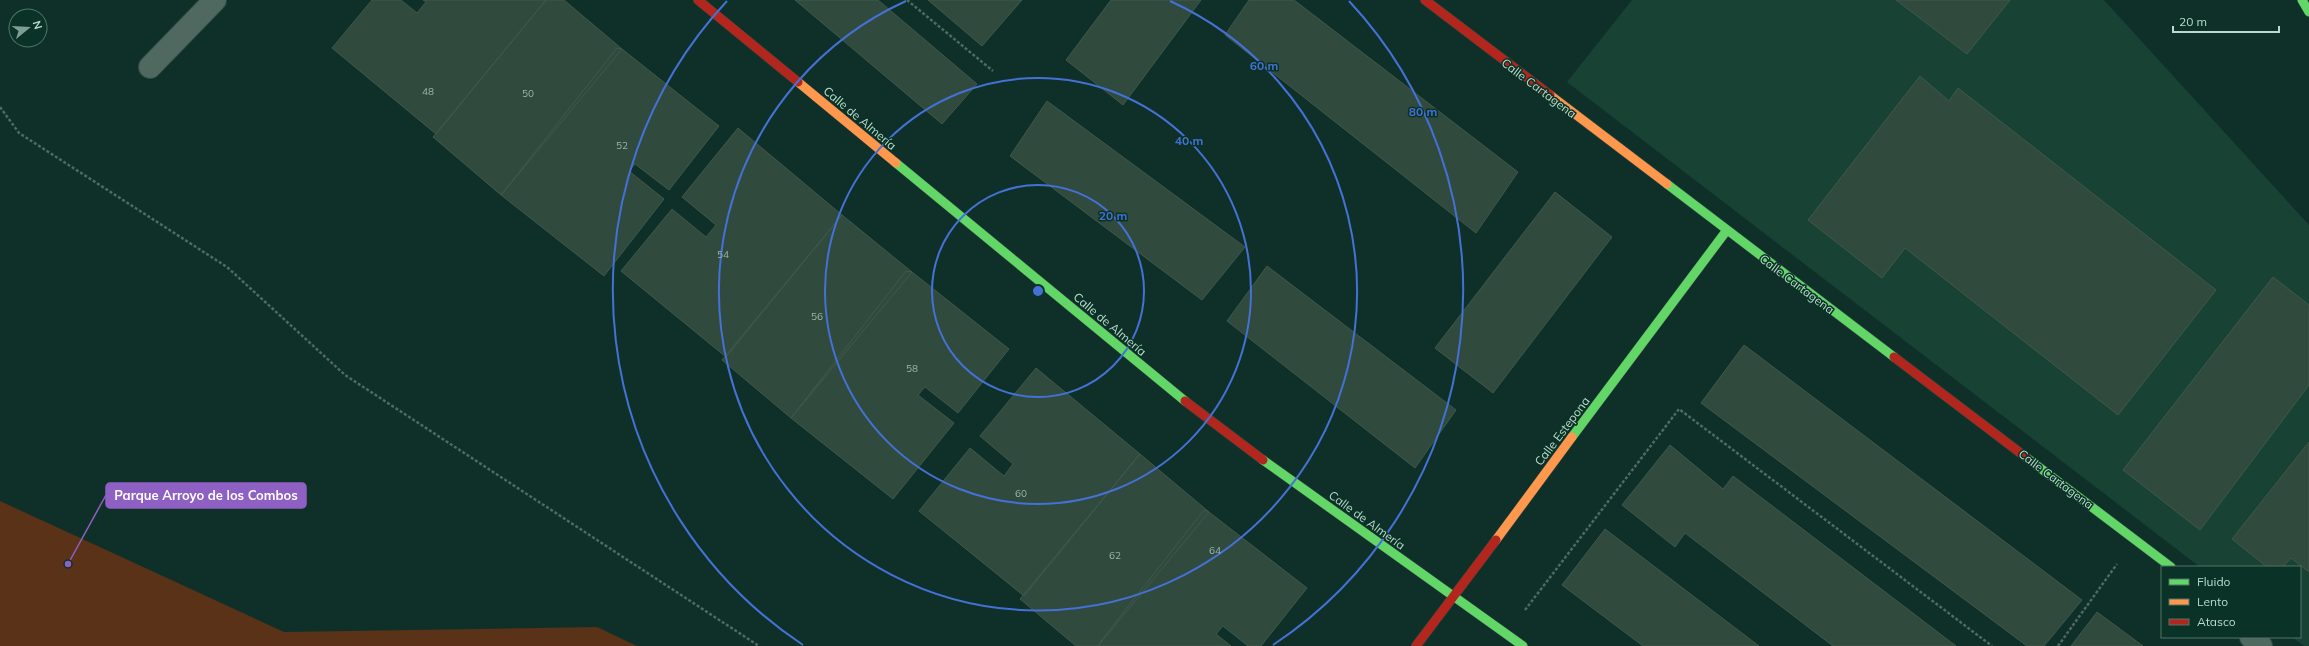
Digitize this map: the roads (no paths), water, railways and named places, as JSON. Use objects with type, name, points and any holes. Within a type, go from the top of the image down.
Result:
[{"type":"street","points":[[150,67],[215,0]]},
{"type":"street","name":"Calle de Almería","points":[[698,0],[1207,420],[1523,646]]},
{"type":"street","name":"Calle Cartagena","points":[[1425,0],[2170,566]]},
{"type":"street","points":[[2302,0],[2309,12]]},
{"type":"street","name":"Calle Estepona","points":[[1416,646],[1727,230]]},
{"type":"street","points":[[2251,638],[2261,646]]},
{"type":"place","name":"Parque Arroyo de los Combos","points":[[68,564]]}]
